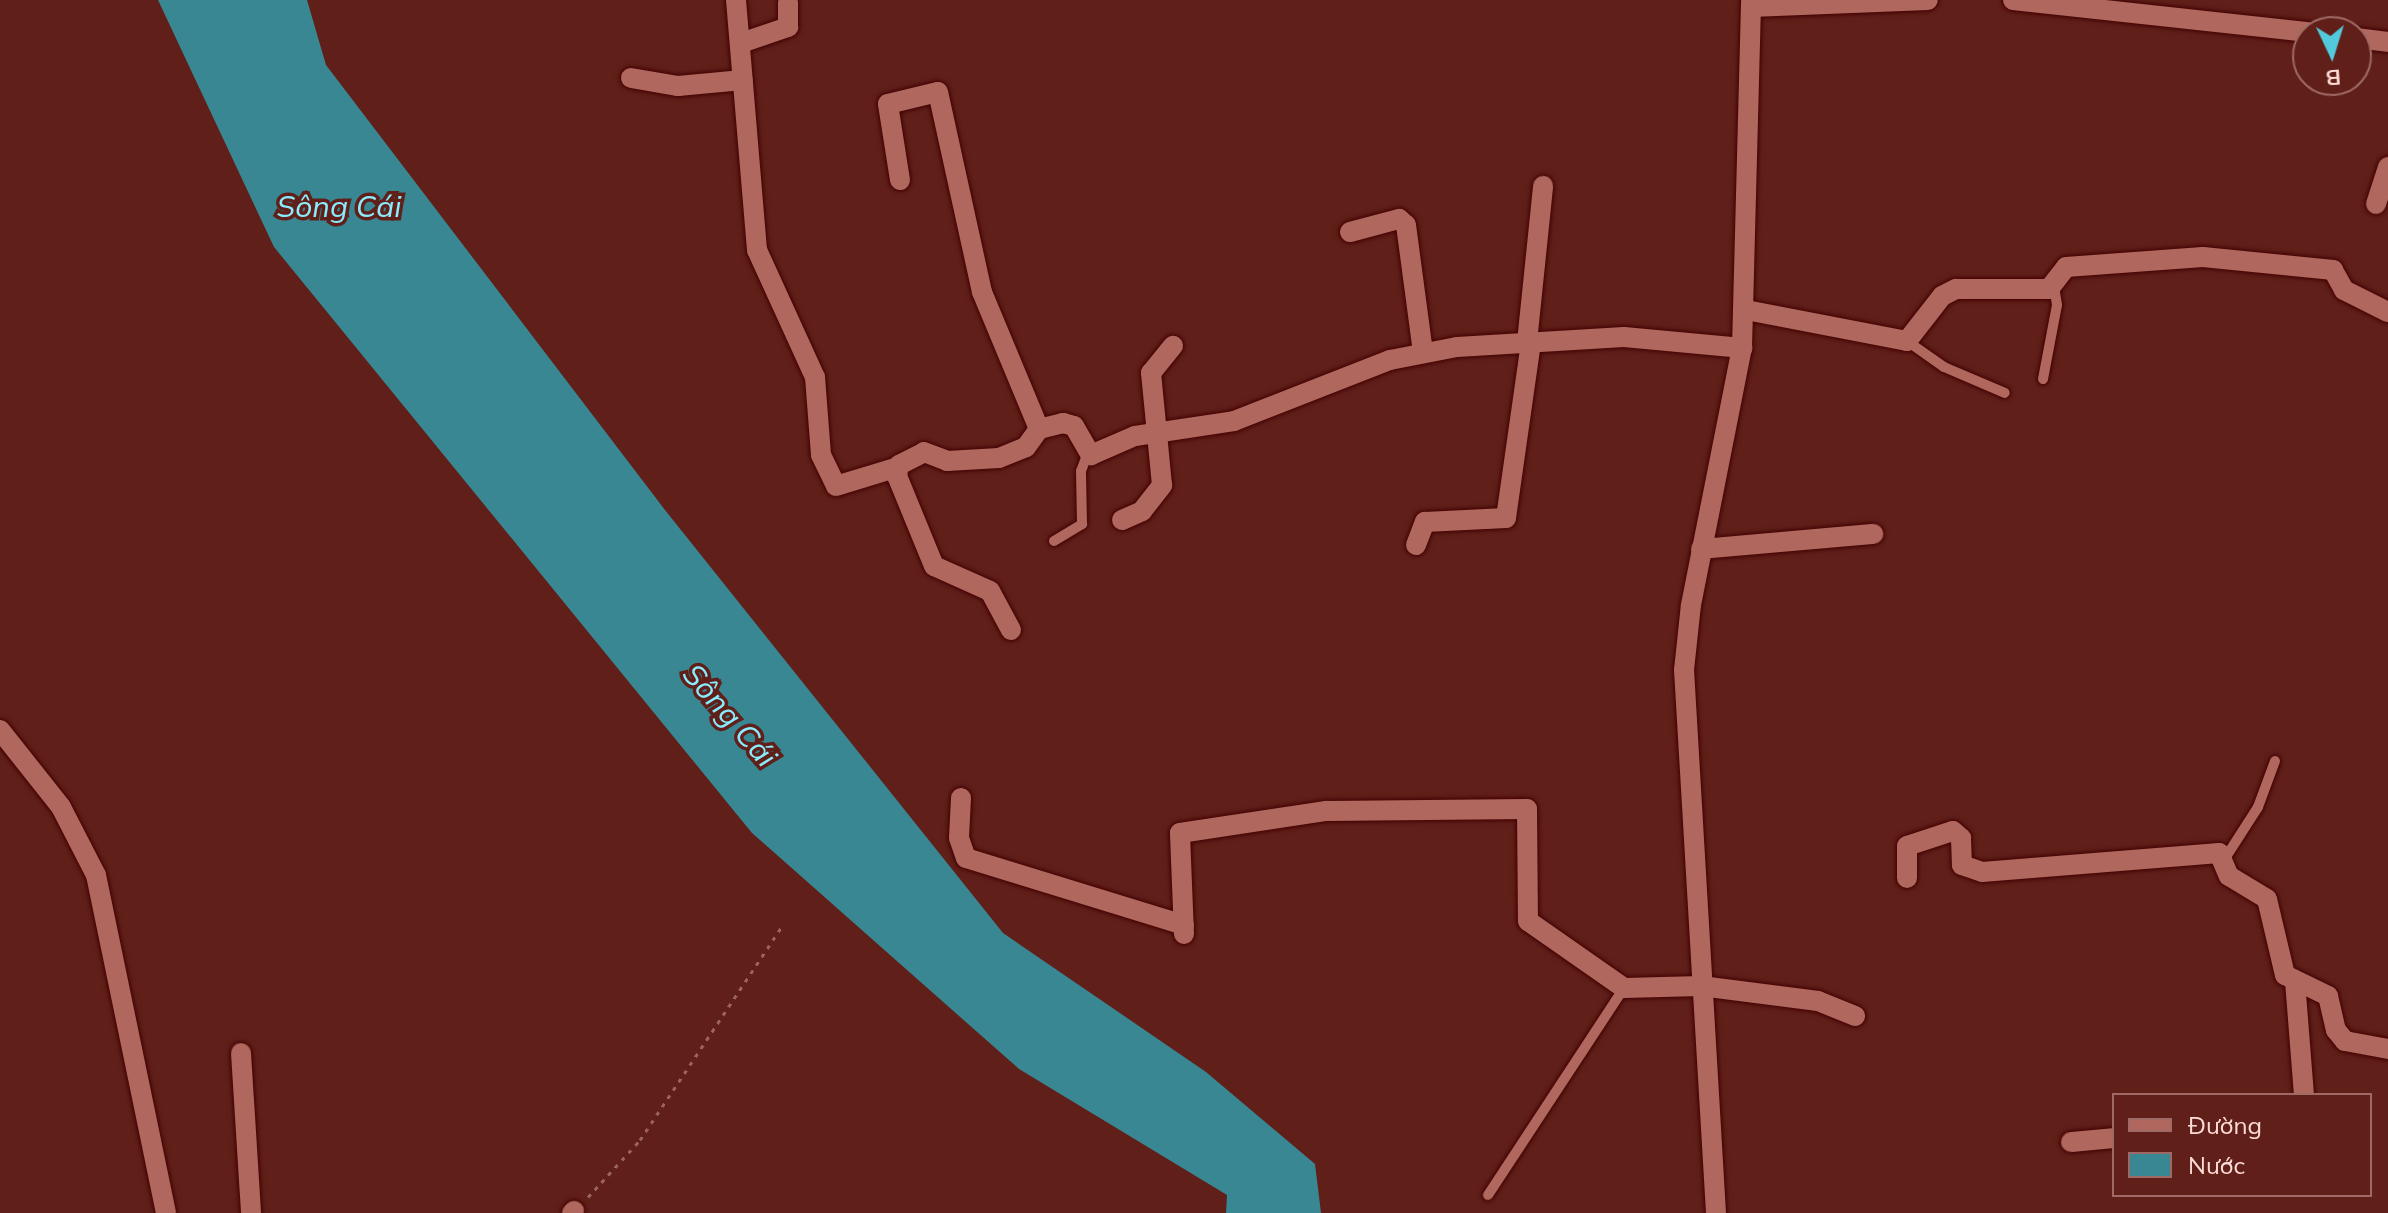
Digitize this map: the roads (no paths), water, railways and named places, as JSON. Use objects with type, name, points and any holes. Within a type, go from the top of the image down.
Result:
[{"type":"street","points":[[736,0],[757,250],[815,377],[817,442],[831,482],[841,486],[895,468],[924,452],[958,462],[1011,455],[1039,429],[1070,423],[1087,455],[1154,433],[1234,421],[1423,353],[1529,342],[1624,337],[1742,348]]},
{"type":"street","points":[[1716,1213],[1684,670],[1701,549],[1742,348],[1746,310],[1751,4],[1928,0]]},
{"type":"street","points":[[2013,0],[2292,30]]},
{"type":"street","points":[[741,43],[788,27],[788,2]]},
{"type":"street","points":[[631,78],[678,86],[743,80]]},
{"type":"street","points":[[900,180],[888,104],[938,92],[982,292],[1039,429]]},
{"type":"street","points":[[2376,204],[2388,167]]},
{"type":"street","points":[[1416,545],[1425,522],[1506,518],[1529,342],[1543,186]]},
{"type":"street","points":[[1350,232],[1399,219],[1406,225],[1423,353]]},
{"type":"street","points":[[1746,310],[1907,341],[1946,292],[2054,286],[2072,266],[2203,257],[2245,266],[2299,263],[2333,270],[2344,290],[2388,312]]},
{"type":"street","points":[[1122,520],[1142,511],[1162,485],[1154,433],[1151,373],[1173,346]]},
{"type":"street","points":[[895,468],[934,566],[990,591],[1011,630]]},
{"type":"street","points":[[1701,549],[1873,534]]},
{"type":"street","points":[[0,730],[61,807],[96,875],[166,1213]]},
{"type":"street","points":[[961,798],[959,838],[966,858],[1184,930],[1180,833],[1326,811],[1527,809],[1528,921],[1624,988],[1701,986],[1818,1001],[1855,1016]]},
{"type":"street","points":[[1907,878],[1907,846],[1953,831],[1961,838],[1962,865],[1982,872],[2214,852],[2224,860],[2229,876],[2267,899],[2283,969],[2295,981],[2328,996],[2336,1030],[2345,1041],[2388,1049]]},
{"type":"street","points":[[2295,981],[2304,1093]]},
{"type":"street","points":[[241,1053],[251,1213]]},
{"type":"street","points":[[2071,1142],[2112,1138]]},
{"type":"lane","points":[[2043,379],[2057,305],[2054,286]]},
{"type":"lane","points":[[1907,341],[1944,367],[2005,393]]},
{"type":"lane","points":[[1054,541],[1082,524],[1081,471],[1087,455]]},
{"type":"lane","points":[[2224,860],[2258,807],[2275,761]]},
{"type":"lane","points":[[1488,1195],[1624,988]]},
{"type":"water","name":"Sông Cái","points":[[158,0],[307,0],[326,65],[665,510],[1003,933],[1206,1072],[1315,1164],[1321,1213],[1226,1213],[1227,1195],[1019,1069],[752,833],[274,247]]}]
